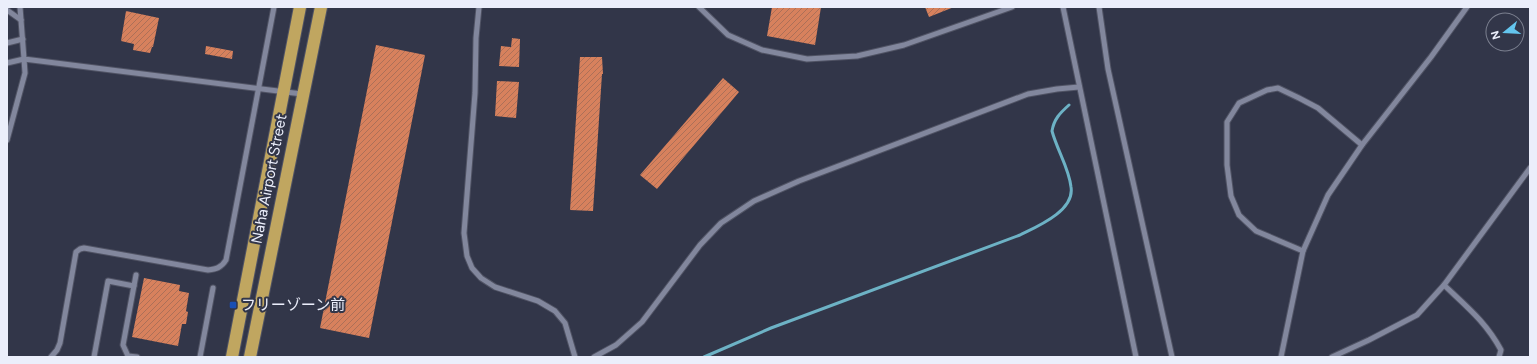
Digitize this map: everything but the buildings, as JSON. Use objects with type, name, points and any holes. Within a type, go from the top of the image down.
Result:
[{"type":"highway","name":"Naha Airport Street","points":[[232,357],[300,7]]},
{"type":"highway","name":"Naha Airport Street","points":[[250,357],[302,94],[321,7]]},
{"type":"lane","points":[[7,140],[25,73],[20,7]]},
{"type":"lane","points":[[51,357],[57,350],[60,343],[76,252],[80,249],[84,248],[208,270],[219,268],[223,265],[226,260],[255,100],[259,88],[274,7]]},
{"type":"lane","points":[[479,7],[476,38],[475,92],[464,233],[467,256],[472,268],[481,278],[495,287],[538,301],[554,311],[565,323],[575,357]]},
{"type":"lane","points":[[699,7],[728,35],[762,50],[807,59],[857,56],[904,45],[1012,7]]},
{"type":"lane","points":[[1063,7],[1136,357]]},
{"type":"lane","points":[[1099,7],[1108,69],[1172,357]]},
{"type":"lane","points":[[1281,357],[1302,251],[1328,195],[1362,145],[1431,57],[1467,7]]},
{"type":"lane","points":[[7,10],[21,20]]},
{"type":"lane","points":[[7,43],[23,39]]},
{"type":"lane","points":[[7,63],[24,59],[302,94]]},
{"type":"lane","points":[[594,357],[616,345],[642,322],[700,245],[720,223],[754,201],[799,181],[1028,94],[1079,87]]},
{"type":"lane","points":[[1302,251],[1256,231],[1239,215],[1231,196],[1227,165],[1227,122],[1239,103],[1267,90],[1278,88],[1318,108],[1362,145]]},
{"type":"lane","points":[[1332,357],[1417,315],[1444,285],[1530,168]]},
{"type":"lane","points":[[136,275],[123,345],[127,356],[137,357]]},
{"type":"lane","points":[[94,357],[108,281],[134,286]]},
{"type":"lane","points":[[1444,285],[1483,322],[1493,335],[1502,350],[1499,357]]},
{"type":"lane","points":[[200,357],[213,288]]},
{"type":"waterway","points":[[704,357],[771,328],[1020,235],[1053,217],[1061,211],[1071,196],[1068,173],[1052,131],[1058,116],[1069,105]]},
{"type":"place","name":"フリーゾーン前","points":[[233,305]]}]
